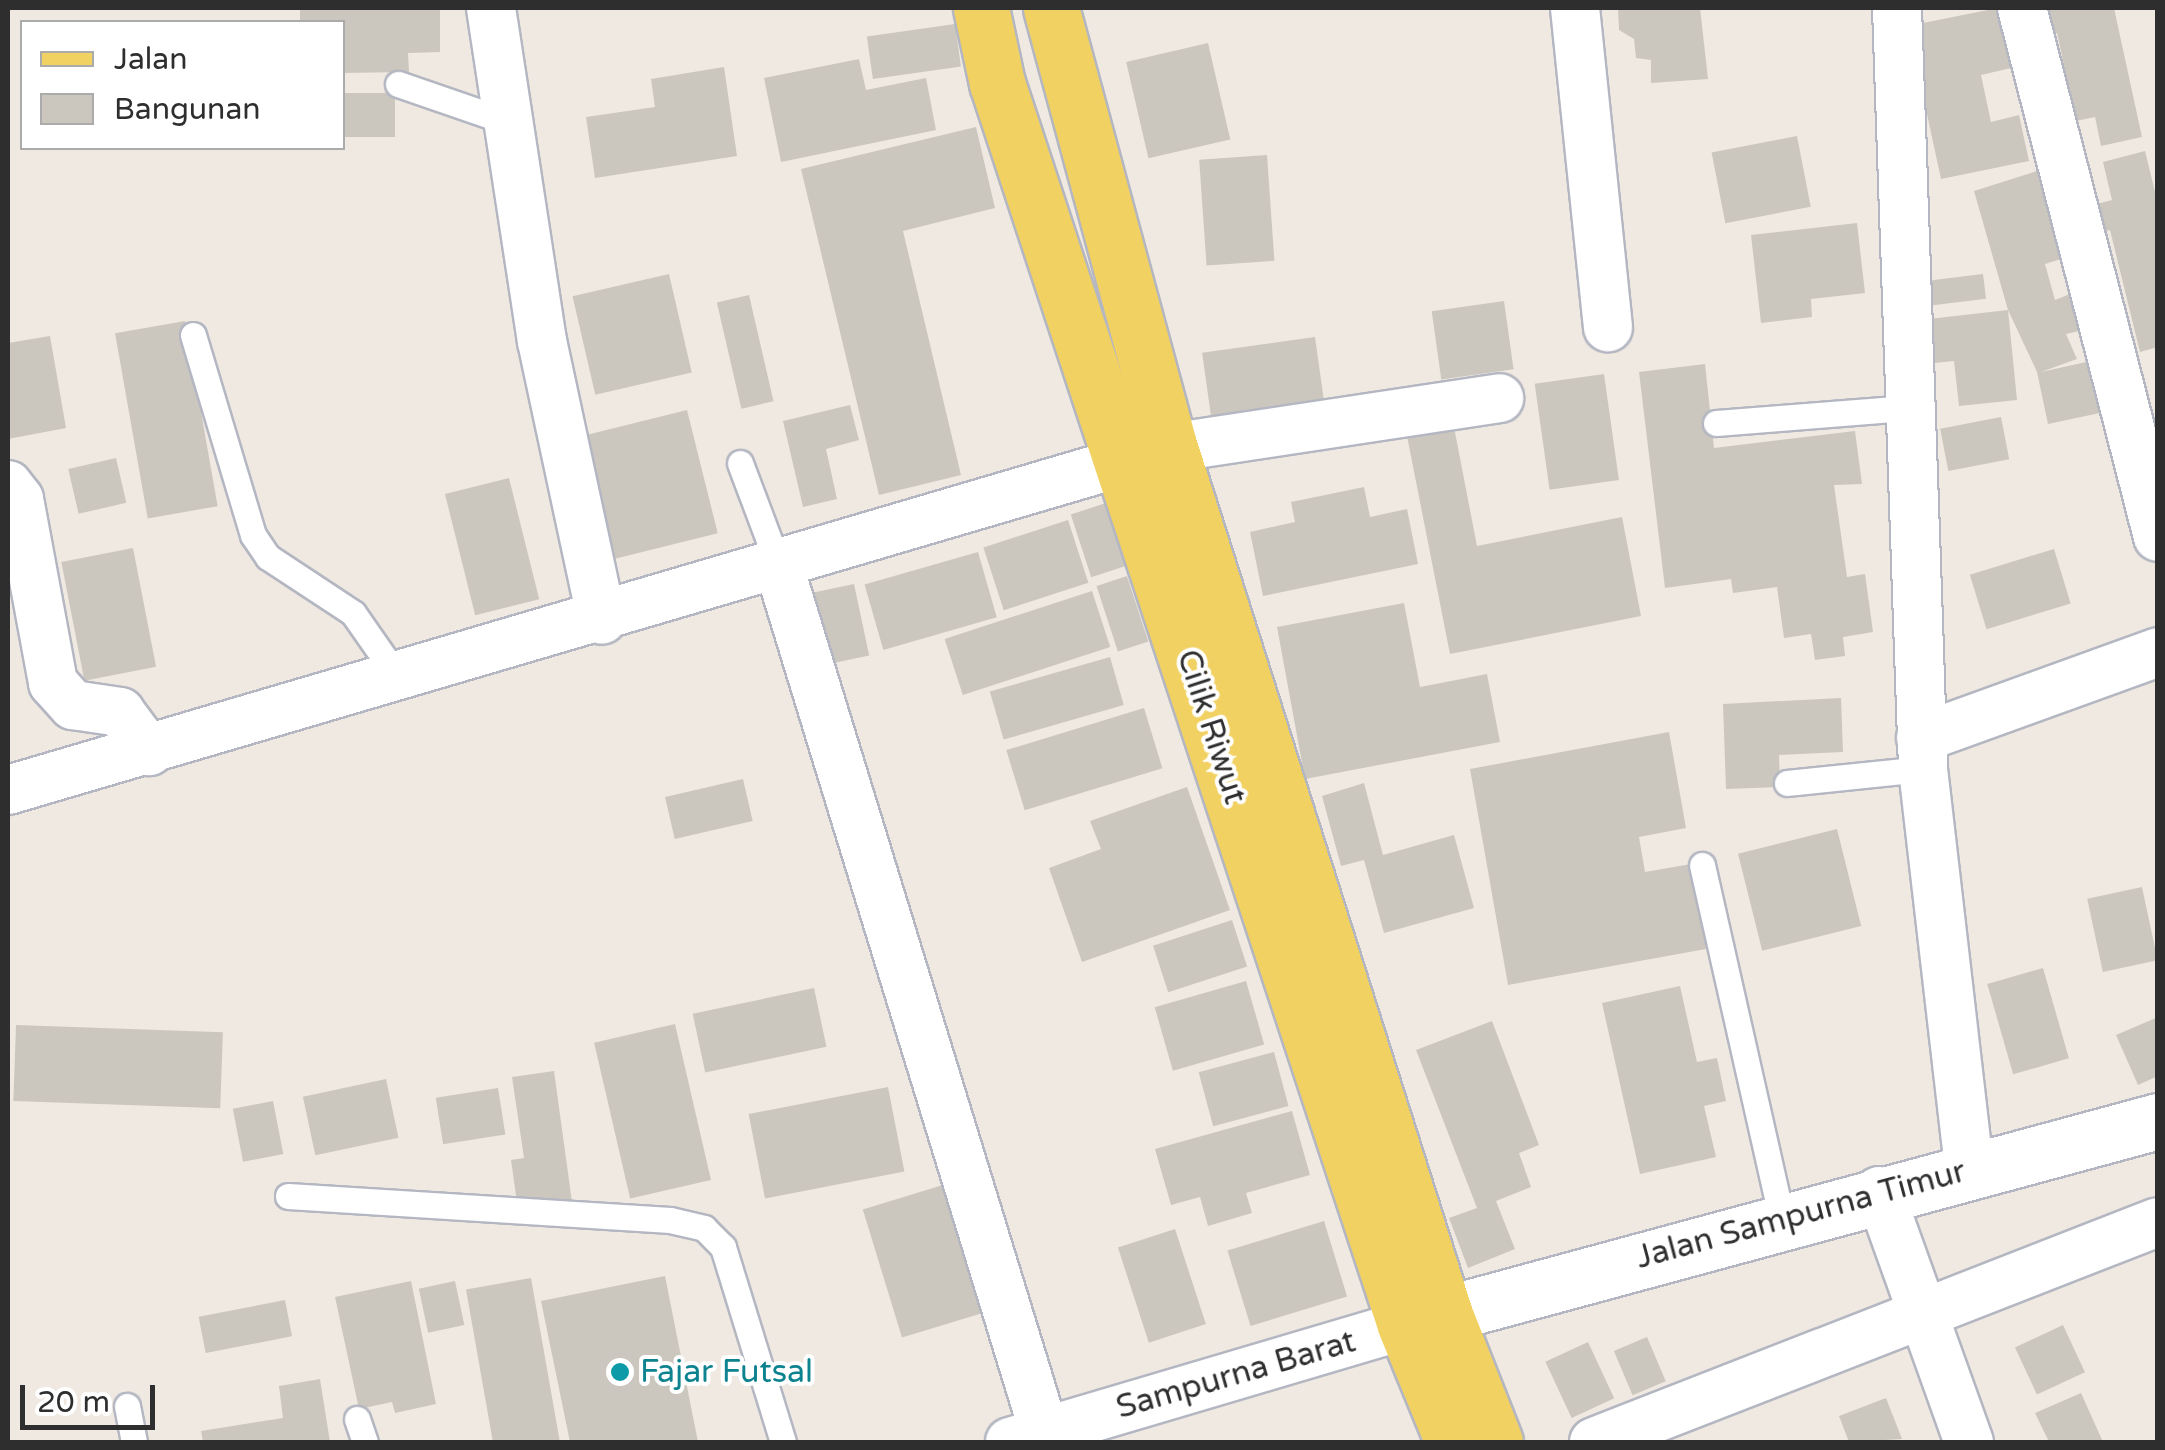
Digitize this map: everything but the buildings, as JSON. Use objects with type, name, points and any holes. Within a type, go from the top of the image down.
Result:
[{"type":"main road","name":"Cilik Riwut","points":[[981,8],[997,83],[1148,455],[1425,1320],[1453,1442]]},
{"type":"main road","name":"Cilik Riwut","points":[[1051,8],[1148,455]]},
{"type":"main road","name":"Cilik Riwut","points":[[1425,1320],[1495,1442]]},
{"type":"street","points":[[491,8],[542,341],[602,620]]},
{"type":"street","points":[[1574,8],[1608,327]]},
{"type":"street","points":[[1897,8],[1922,754],[1968,1169]]},
{"type":"street","points":[[2022,8],[2158,537]]},
{"type":"street","points":[[8,790],[602,620],[1148,455],[1499,398]]},
{"type":"street","points":[[8,486],[19,499],[53,683],[73,705],[120,712],[149,751]]},
{"type":"street","points":[[779,567],[1027,1437]]},
{"type":"street","points":[[1922,754],[2158,652]]},
{"type":"street","name":"Jalan Sampurna Timur","points":[[1425,1320],[1879,1191],[2158,1121]]},
{"type":"street","points":[[1879,1191],[1969,1442]]},
{"type":"street","points":[[1594,1442],[2158,1222]]},
{"type":"street","name":"Sampurna Barat","points":[[1027,1437],[1425,1320]]},
{"type":"lane","points":[[398,84],[510,122]]},
{"type":"lane","points":[[193,335],[253,535],[268,557],[353,613],[399,679]]},
{"type":"lane","points":[[1716,422],[1908,408]]},
{"type":"lane","points":[[740,463],[779,567]]},
{"type":"lane","points":[[1788,782],[1922,754]]},
{"type":"lane","points":[[1702,865],[1782,1219]]},
{"type":"lane","points":[[288,1196],[670,1220],[704,1228],[723,1246],[783,1442]]},
{"type":"lane","points":[[126,1406],[134,1442]]},
{"type":"place","name":"Fajar Futsal","points":[[620,1372]]}]
